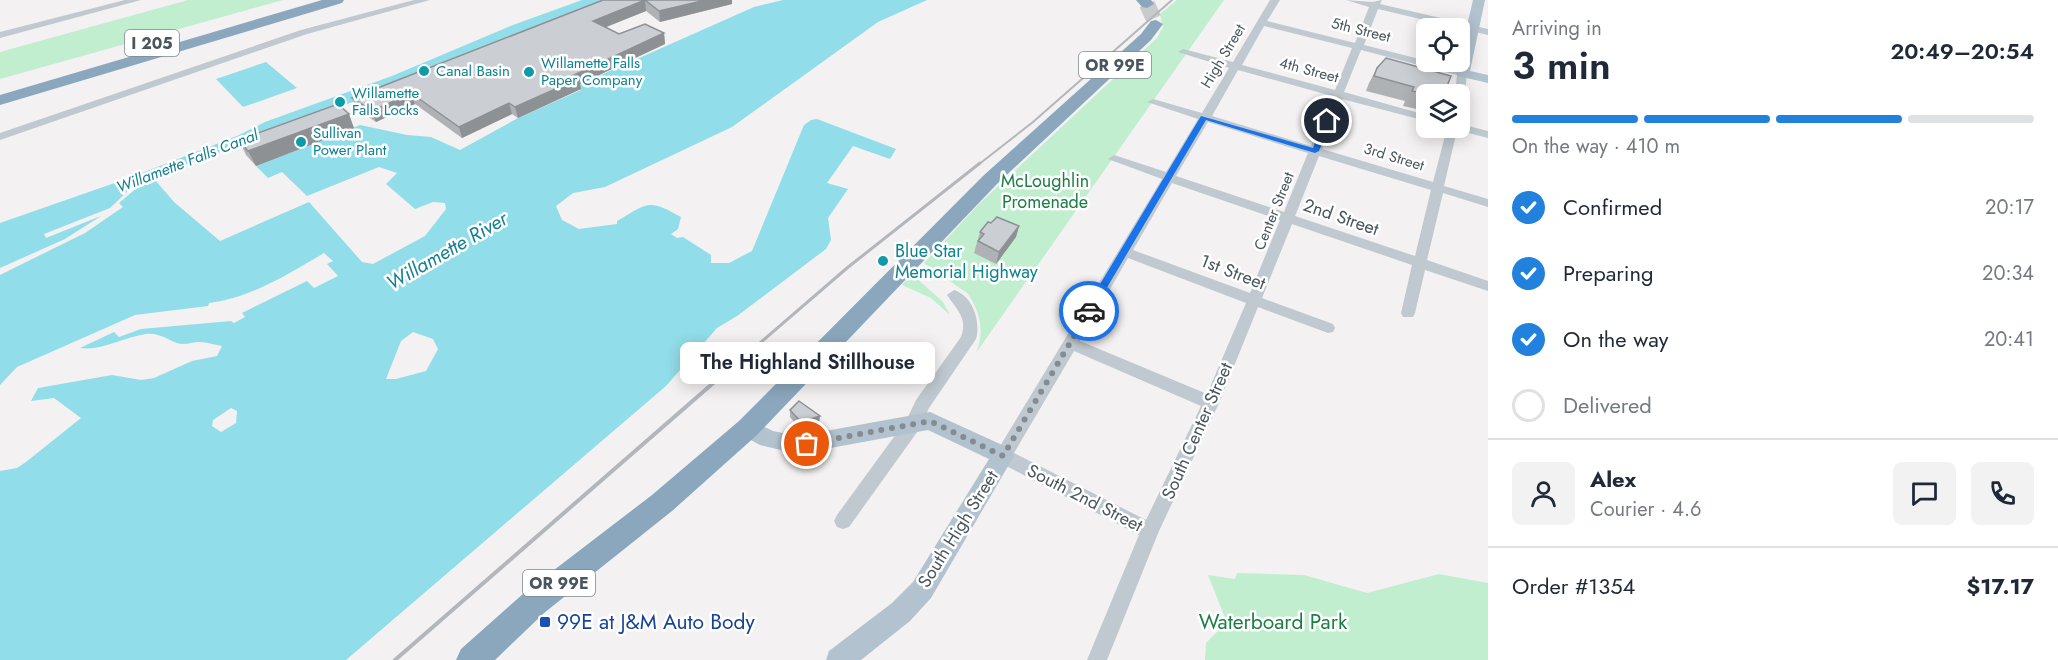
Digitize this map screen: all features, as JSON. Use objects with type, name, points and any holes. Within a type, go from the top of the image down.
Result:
[{"type":"highway","name":"I 205","points":[[0,85],[304,0]]},
{"type":"highway","name":"I 205","points":[[0,100],[337,0]]},
{"type":"highway","name":"OR 99E","points":[[472,660],[534,603],[662,503],[748,428],[966,203],[1146,37],[1146,6]]},
{"type":"main road","points":[[1463,73],[1479,0]]},
{"type":"main road","name":"5th Street","points":[[1463,73],[1488,79]]},
{"type":"main road","name":"South 2nd Street","points":[[748,428],[774,441],[798,445],[930,421],[939,423],[1003,456]]},
{"type":"main road","name":"South High Street","points":[[839,660],[894,618],[922,590],[1003,456]]},
{"type":"street","points":[[0,35],[136,0]]},
{"type":"street","points":[[0,137],[304,32],[425,0]]},
{"type":"street","name":"High Street","points":[[1125,252],[1275,0]]},
{"type":"street","points":[[1351,0],[1376,3],[1488,32]]},
{"type":"street","name":"Center Street","points":[[1253,300],[1376,3]]},
{"type":"street","name":"5th Street","points":[[1262,22],[1463,73]]},
{"type":"street","name":"4th Street","points":[[1183,52],[1416,115]]},
{"type":"street","points":[[1462,84],[1463,73]]},
{"type":"street","name":"3rd Street","points":[[1153,102],[1488,203]]},
{"type":"street","points":[[1470,130],[1488,135]]},
{"type":"street","points":[[1408,313],[1450,138]]},
{"type":"street","name":"2nd Street","points":[[1114,159],[1488,286]]},
{"type":"street","name":"1st Street","points":[[1125,252],[1328,328]]},
{"type":"street","name":"South High Street","points":[[1003,456],[1125,252]]},
{"type":"street","points":[[843,521],[914,423],[922,405],[971,333],[971,320],[966,308],[954,295]]},
{"type":"street","name":"South Center Street","points":[[1097,660],[1150,531],[1211,403],[1253,300]]},
{"type":"street","points":[[1070,343],[1211,403]]},
{"type":"street","name":"South 2nd Street","points":[[1003,456],[1150,531]]},
{"type":"green space","points":[[188,0],[283,0],[0,79],[0,52]]},
{"type":"green space","name":"McLoughlin Promenade","points":[[1177,0],[1224,0],[976,353],[980,338],[980,322],[967,293],[924,263],[980,203],[1157,38],[1163,27],[1160,14]]},
{"type":"green space","points":[[912,274],[943,302],[950,315],[931,298],[902,285]]},
{"type":"green space","name":"Waterboard Park","points":[[1237,573],[1304,575],[1367,593],[1439,574],[1488,583],[1488,660],[1205,660],[1206,643],[1225,624],[1226,620],[1208,575],[1235,579]]},
{"type":"water","points":[[582,0],[622,0],[149,179],[155,180],[174,202],[220,241],[309,202],[362,262],[373,264],[425,236],[446,209],[445,203],[433,202],[415,209],[386,184],[397,173],[379,167],[307,196],[282,172],[268,178],[256,166],[360,125],[407,135],[431,137],[460,150],[518,118],[581,90],[576,86],[754,7],[783,0],[927,0],[878,22],[732,127],[605,187],[573,193],[556,206],[562,220],[579,229],[617,224],[617,221],[648,205],[661,207],[681,217],[678,229],[671,234],[677,238],[683,237],[711,255],[711,263],[729,263],[752,251],[804,125],[811,120],[817,119],[896,149],[890,159],[853,146],[827,183],[848,189],[828,218],[831,240],[826,249],[737,316],[717,328],[666,386],[346,660],[0,660],[0,471],[17,468],[81,418],[54,398],[31,401],[38,388],[112,375],[141,380],[154,378],[192,361],[217,356],[222,346],[202,342],[180,344],[150,334],[97,348],[80,348],[114,332],[119,337],[141,329],[231,321],[234,323],[245,317],[242,313],[307,281],[314,288],[338,276],[327,264],[333,261],[324,253],[269,284],[240,296],[209,303],[208,306],[135,315],[17,367],[0,385],[0,223],[129,178],[237,136],[265,122],[392,76],[513,25]],"holes":[[[413,332],[433,339],[438,349],[426,371],[396,379],[386,379],[401,341]],[[231,408],[237,411],[236,423],[221,432],[212,426],[213,420]]]},
{"type":"water","points":[[266,62],[297,88],[243,107],[216,79]]},
{"type":"pier","points":[[149,179],[151,182],[138,187],[119,203],[123,207],[85,233],[0,275],[0,268],[65,239],[101,216],[46,238],[44,234],[110,208],[130,189]]},
{"type":"building","name":"Willamette Falls Paper Company","points":[[603,0],[645,0],[593,21],[619,34],[645,24],[664,33],[574,75],[580,78],[515,107],[509,103],[459,127],[411,93],[372,111],[352,98]]},
{"type":"building","points":[[645,0],[706,0],[659,11]]},
{"type":"building","points":[[1386,58],[1416,66],[1416,72],[1437,72],[1451,76],[1448,84],[1416,84],[1416,92],[1412,91],[1414,87],[1374,76],[1377,68]]},
{"type":"building","points":[[338,104],[349,114],[248,151],[239,140]]},
{"type":"building","points":[[997,217],[1019,226],[999,252],[978,241],[984,234],[980,232],[988,222],[991,223]]},
{"type":"building","points":[[799,401],[820,416],[801,422],[790,410]]},
{"type":"tunnel","points":[[1147,4],[1156,24]]},
{"type":"railway","points":[[978,165],[1033,122],[1172,0]]},
{"type":"railway","points":[[717,380],[847,268],[980,163]]},
{"type":"railway","points":[[395,660],[719,378]]},
{"type":"way so far","points":[[807,444],[930,421],[939,423],[1003,456],[1089,311]]},
{"type":"place","name":"Canal Basin","points":[[424,71]]},
{"type":"place","name":"Willamette Falls Paper Company","points":[[529,72]]},
{"type":"place","name":"Willamette Falls Locks","points":[[340,102]]},
{"type":"place","name":"Sullivan Power Plant","points":[[301,142]]},
{"type":"place","name":"Blue Star Memorial Highway","points":[[883,261]]},
{"type":"place","name":"The Highland Stillhouse","points":[[807,444]]},
{"type":"place","name":"99E at J&M Auto Body","points":[[545,622]]},
{"type":"route","points":[[1089,311],[1204,117],[1315,151],[1327,121]]},
{"type":"water label","name":"Willamette Falls Canal","points":[[187,161]]},
{"type":"water label","name":"Willamette River","points":[[447,251]]}]
